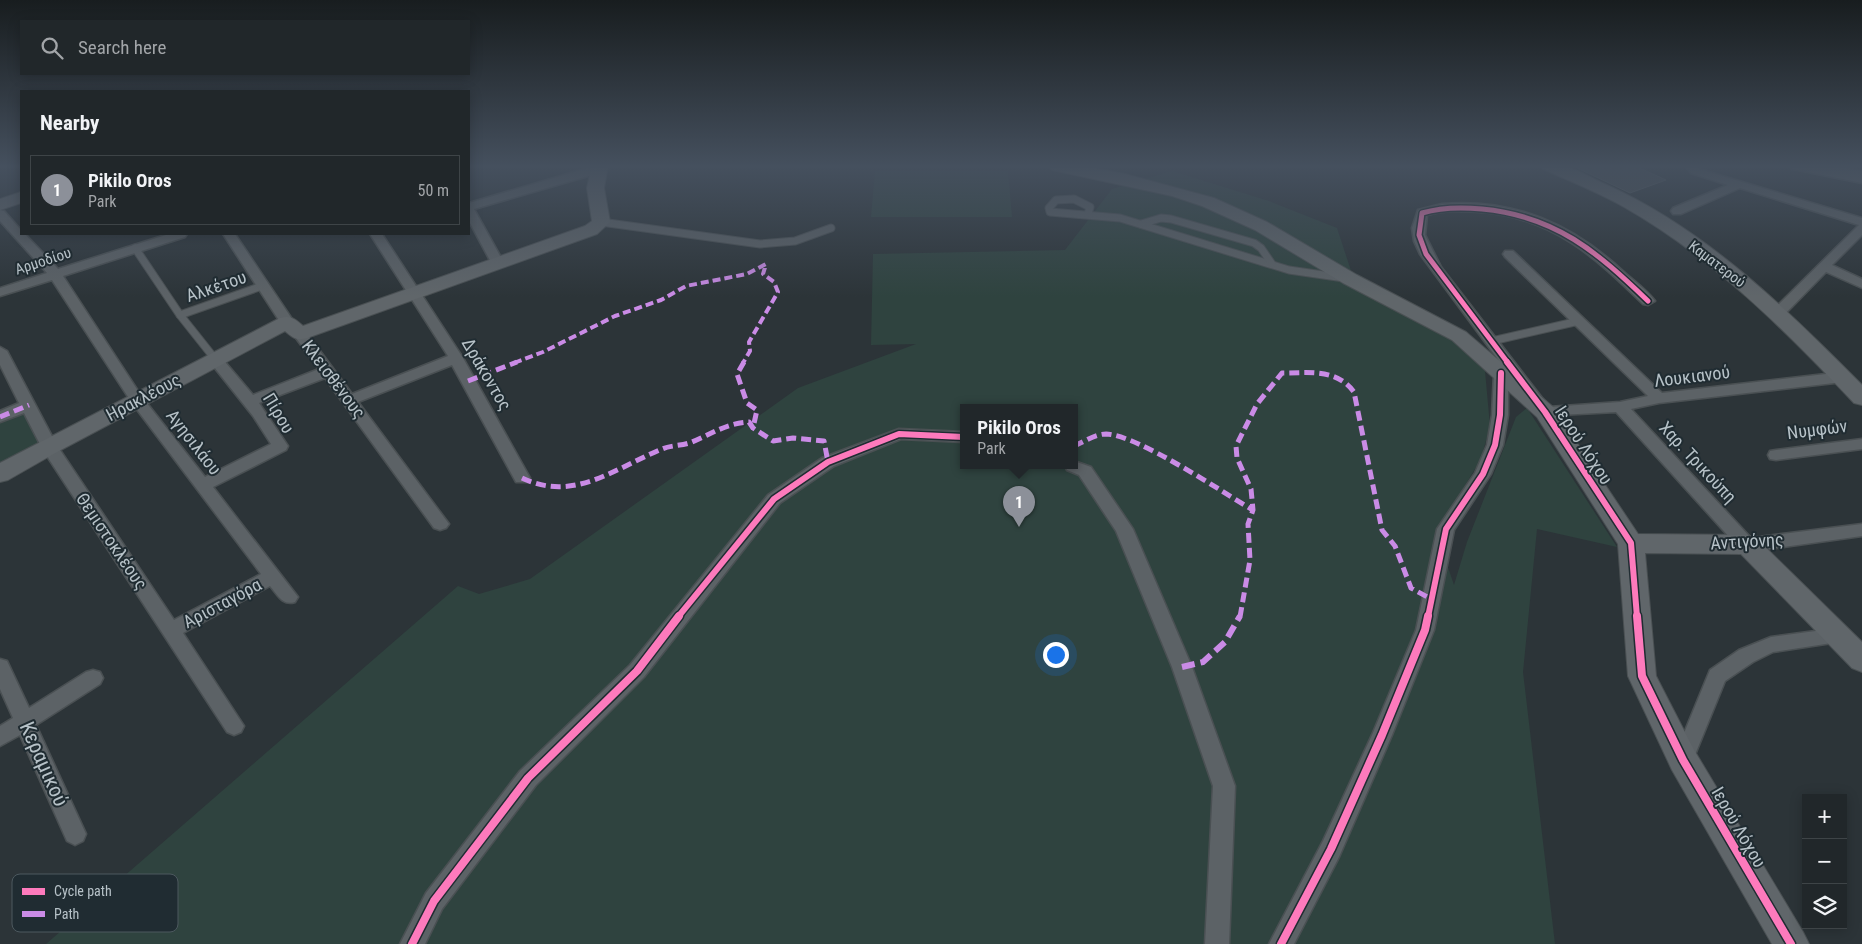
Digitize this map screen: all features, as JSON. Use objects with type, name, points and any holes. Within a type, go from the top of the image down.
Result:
[{"type":"street","points":[[595,209],[596,226]]},
{"type":"street","points":[[1223,209],[1260,226],[1350,278],[1459,336],[1545,412]]},
{"type":"street","name":"Ιερού Λόχου","points":[[1434,209],[1422,213],[1417,225],[1420,243],[1435,268],[1545,412],[1631,543],[1642,676],[1683,760],[1790,944]]},
{"type":"street","name":"Ιερού Λόχου","points":[[1499,209],[1521,212],[1540,220],[1600,255],[1648,300]]},
{"type":"street","name":"Καματερού","points":[[1639,209],[1747,285],[1843,377],[1862,398]]},
{"type":"street","points":[[1676,211],[1681,209]]},
{"type":"street","points":[[1819,209],[1862,222]]},
{"type":"street","points":[[470,212],[498,263]]},
{"type":"street","name":"Αγησιλάου","points":[[0,214],[55,274],[137,400],[204,484],[289,597]]},
{"type":"street","name":"Ηρακλέους","points":[[0,474],[49,446],[215,359],[294,328],[414,292],[596,226]]},
{"type":"street","points":[[1777,314],[1825,268],[1862,228]]},
{"type":"street","name":"Αρμοδίου","points":[[0,292],[178,235]]},
{"type":"street","name":"Κλεισθένους","points":[[230,235],[262,286],[350,400],[440,524]]},
{"type":"street","name":"Δράκοντος","points":[[377,235],[456,358],[522,478]]},
{"type":"street","points":[[1508,254],[1659,398]]},
{"type":"street","points":[[1825,268],[1862,284]]},
{"type":"street","name":"Θεμιστοκλέους","points":[[0,350],[49,446],[234,726]]},
{"type":"street","points":[[350,400],[456,358]]},
{"type":"street","name":"Πίρου","points":[[204,484],[280,446],[249,402],[215,359]]},
{"type":"street","points":[[249,402],[328,371]]},
{"type":"street","points":[[1281,944],[1332,849],[1382,735],[1424,630],[1446,529],[1483,474],[1495,445],[1500,415],[1501,372]]},
{"type":"street","name":"Λουκιανού","points":[[1545,412],[1620,407],[1659,398],[1843,377]]},
{"type":"street","points":[[0,417],[29,405]]},
{"type":"street","name":"Χαρ. Τρικούπη","points":[[1620,407],[1747,544]]},
{"type":"street","points":[[412,944],[434,901],[528,778],[636,671],[774,499],[828,462],[899,434],[960,437]]},
{"type":"street","name":"Νυμφών","points":[[1776,454],[1862,444]]},
{"type":"street","points":[[1078,468],[1086,471],[1124,529],[1182,667],[1224,786],[1217,944]]},
{"type":"street","name":"Αντιγόνης","points":[[1631,543],[1747,544],[1862,530]]},
{"type":"street","points":[[1747,544],[1862,660]]},
{"type":"street","name":"Αρισταγόρα","points":[[171,630],[273,576]]},
{"type":"street","points":[[1683,760],[1717,676],[1746,656],[1771,645],[1838,636]]},
{"type":"street","name":"Κεραμικού","points":[[0,667],[75,834]]},
{"type":"street","points":[[0,737],[93,678]]},
{"type":"lane","points":[[1049,209],[1050,212],[1120,218],[1310,274],[1350,278]]},
{"type":"lane","points":[[1088,214],[1089,209]]},
{"type":"lane","points":[[1140,224],[1161,218],[1171,219],[1254,243],[1261,248],[1272,264]]},
{"type":"lane","points":[[596,226],[647,230],[760,244],[795,240],[831,228]]},
{"type":"lane","points":[[136,248],[180,315],[215,359]]},
{"type":"lane","name":"Αλκέτου","points":[[180,315],[262,286]]},
{"type":"lane","points":[[1492,341],[1579,321]]},
{"type":"green space","points":[[872,209],[1011,209],[1012,217],[871,217]]},
{"type":"green space","points":[[1097,209],[1289,209],[1337,228],[1356,286],[1461,344],[1485,371],[1490,426],[1481,459],[1448,514],[1438,538],[1454,585],[1467,542],[1516,417],[1527,408],[1617,547],[1537,529],[1523,672],[1555,944],[46,944],[60,932],[178,932],[178,874],[127,874],[458,586],[479,594],[530,579],[798,388],[916,344],[871,345],[873,254],[1065,250]]},
{"type":"green space","points":[[24,409],[42,445],[0,468],[0,420]]},
{"type":"marked path","points":[[468,381],[543,352],[615,316],[661,300],[686,286],[713,279],[747,274],[766,264],[763,274],[774,282],[778,292],[749,342],[750,351],[737,374],[747,403],[757,410],[753,428]]},
{"type":"marked path","points":[[1182,667],[1203,662],[1225,642],[1240,619],[1250,560],[1248,524],[1253,510],[1251,489],[1237,458],[1236,446],[1257,404],[1282,373],[1322,373],[1332,375],[1348,384],[1354,392],[1382,530],[1395,546],[1411,588],[1431,599]]},
{"type":"marked path","points":[[0,417],[29,405]]},
{"type":"marked path","points":[[522,478],[538,486],[556,488],[574,486],[612,473],[662,449],[689,443],[733,424],[749,422],[753,428],[773,441],[793,438],[824,441],[828,462]]},
{"type":"marked path","points":[[1078,444],[1106,434],[1118,436],[1156,453],[1253,510]]},
{"type":"cycle path","points":[[1437,209],[1422,213],[1419,221],[1419,235],[1423,248],[1435,268],[1545,412],[1631,543],[1642,676],[1683,760],[1791,944]]},
{"type":"cycle path","points":[[1485,209],[1528,216],[1571,236],[1609,265],[1648,301]]},
{"type":"cycle path","points":[[1281,944],[1331,849],[1382,735],[1425,630],[1446,529],[1483,474],[1495,445],[1500,415],[1501,373]]},
{"type":"cycle path","points":[[412,944],[434,901],[528,778],[637,671],[701,588],[774,499],[828,462],[899,434],[960,437]]},
{"type":"place","name":"Pikilo Oros","points":[[1019,527]]}]
